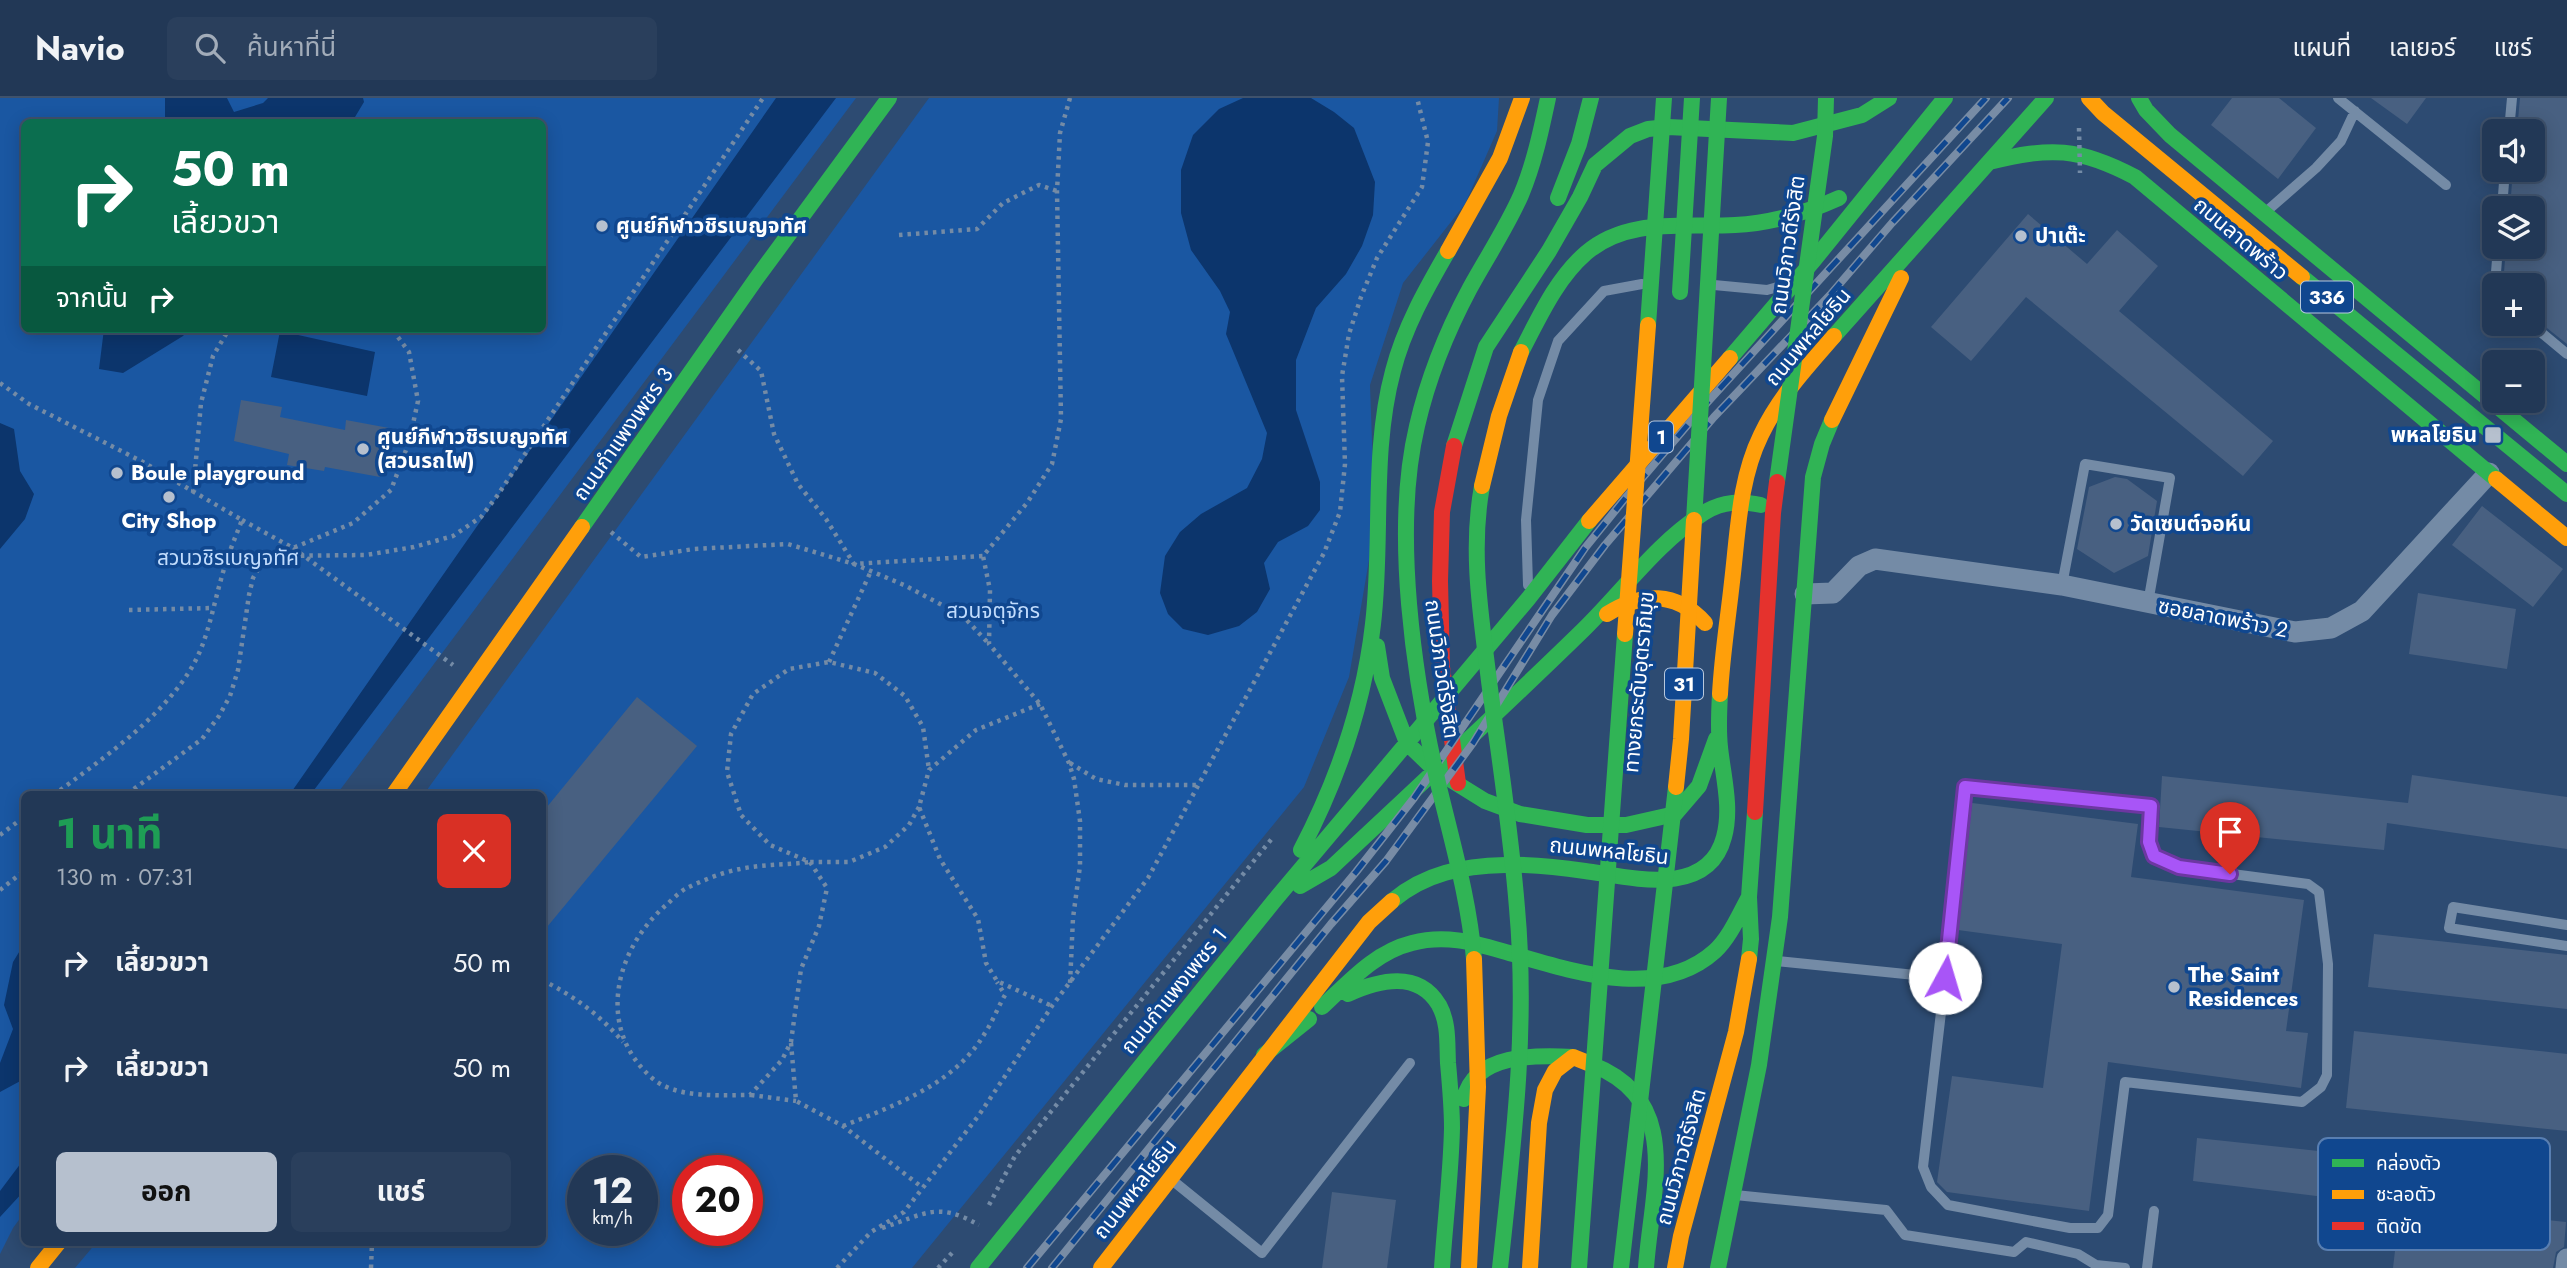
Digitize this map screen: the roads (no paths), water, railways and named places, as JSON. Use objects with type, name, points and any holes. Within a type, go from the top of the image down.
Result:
[{"type":"main road","name":"ถนนกำแพงเพชร 3","points":[[396,791],[719,333],[889,98]]},
{"type":"main road","points":[[1274,901],[1312,830],[1342,758],[1364,679],[1373,623],[1381,445],[1393,369],[1409,326],[1500,157],[1522,98]]},
{"type":"main road","name":"ถนนวิภาวดีรังสิต","points":[[1468,1268],[1480,1066],[1474,975],[1467,907],[1434,764],[1413,630],[1407,510],[1410,459],[1439,354],[1460,305],[1520,196],[1548,98]]},
{"type":"main road","points":[[1552,208],[1584,125],[1591,98]]},
{"type":"main road","name":"ทางยกระดับอุตราภิมุข","points":[[1579,1268],[1664,98]]},
{"type":"main road","points":[[1680,304],[1692,98]]},
{"type":"main road","name":"ถนนวิภาวดีรังสิต","points":[[1621,1268],[1681,740],[1718,98]]},
{"type":"main road","name":"ถนนวิภาวดีรังสิต","points":[[1675,1268],[1746,985],[1751,939],[1749,897],[1773,513],[1825,136],[1826,98]]},
{"type":"main road","points":[[1458,783],[1440,628],[1442,512],[1457,432],[1486,347],[1549,251],[1595,165],[1630,136],[1648,129],[1668,127],[1793,133],[1862,115],[1889,98]]},
{"type":"main road","name":"1","points":[[1446,697],[1528,599],[1585,525],[1796,282],[1945,98]]},
{"type":"main road","name":"ถนนพหลโยธิน","points":[[1101,1268],[1369,922],[1390,901],[1415,883],[1435,874],[1489,866],[1530,864],[1648,881],[1674,880],[1694,873],[1711,862],[1723,841],[1727,821],[1719,731],[1724,654],[1741,501],[1753,453],[1769,418],[1792,384],[2046,98]]},
{"type":"main road","name":"336","points":[[2089,98],[2103,113],[2567,494]]},
{"type":"main road","name":"ถนนลาดพร้าว","points":[[2139,98],[2146,110],[2170,135],[2567,464]]},
{"type":"main road","points":[[1683,383],[1683,429],[1706,332],[1734,111]]},
{"type":"main road","points":[[1634,154],[1637,112]]},
{"type":"main road","points":[[1584,125],[1586,148],[1591,156],[1602,159]]},
{"type":"main road","name":"ถนนลาดพร้าว","points":[[1989,162],[2026,152],[2068,150],[2108,161],[2135,177],[2567,538]]},
{"type":"main road","points":[[2162,200],[2160,181],[2166,167],[2179,160],[2201,161]]},
{"type":"main road","points":[[1500,1268],[1522,1038],[1522,983],[1512,856],[1478,580],[1476,528],[1490,440],[1503,397],[1521,352],[1547,305],[1569,273],[1586,254],[1605,240],[1625,231],[1649,226],[1768,222],[1819,207],[1878,178]]},
{"type":"main road","points":[[1623,307],[1630,209]]},
{"type":"main road","points":[[1718,1268],[1759,1065],[1780,917],[1813,477],[1822,444],[1917,244]]},
{"type":"main road","points":[[1458,379],[1494,306]]},
{"type":"main road","points":[[1381,445],[1394,472],[1404,478],[1420,479],[1426,474]]},
{"type":"main road","points":[[1607,530],[1611,474]]},
{"type":"main road","points":[[1735,558],[1791,514],[1813,477]]},
{"type":"main road","points":[[1274,901],[1331,868],[1582,632],[1650,557],[1704,513],[1723,503],[1741,501],[1791,514]]},
{"type":"main road","points":[[1791,514],[1807,568]]},
{"type":"main road","points":[[1671,561],[1675,519]]},
{"type":"main road","points":[[1600,641],[1603,586]]},
{"type":"main road","name":"ทางยกระดับอุตราภิมุข","points":[[1666,616],[1669,589]]},
{"type":"main road","points":[[1582,632],[1619,606],[1641,598],[1667,597],[1685,604],[1702,619],[1724,654]]},
{"type":"main road","points":[[1373,623],[1382,678],[1407,743],[1435,770],[1485,801],[1586,837]]},
{"type":"main road","name":"ถนนกำแพงเพชร 1","points":[[978,1268],[1274,901],[1446,697]]},
{"type":"main road","points":[[1552,835],[1586,837],[1675,814],[1699,786],[1719,731]]},
{"type":"main road","name":"ทางยกระดับอุตราภิมุข","points":[[1646,838],[1650,797]]},
{"type":"main road","points":[[1582,892],[1588,808]]},
{"type":"main road","points":[[1435,874],[1470,857],[1528,841]]},
{"type":"main road","points":[[1641,894],[1643,866]]},
{"type":"main road","points":[[1264,1055],[1393,949],[1440,937],[1459,939],[1540,962],[1608,977],[1631,979],[1668,976],[1686,970],[1716,951],[1749,897]]},
{"type":"main road","points":[[1575,989],[1577,962]]},
{"type":"main road","points":[[1632,991],[1634,963]]},
{"type":"main road","points":[[1309,1019],[1351,992],[1376,981],[1402,979],[1417,984],[1432,995],[1441,1007],[1446,1022],[1452,1127],[1442,1268]]},
{"type":"main road","points":[[1452,1127],[1470,1082],[1491,1066],[1516,1059],[1572,1051],[1602,1065],[1638,1092],[1648,1109],[1657,1151],[1646,1244],[1646,1268]]},
{"type":"main road","points":[[1568,1087],[1572,1051]]},
{"type":"main road","points":[[1530,1268],[1539,1123],[1545,1090],[1555,1071],[1572,1051]]},
{"type":"main road","points":[[1622,1102],[1625,1060]]},
{"type":"main road","points":[[1606,1268],[1613,1199]]},
{"type":"main road","points":[[38,1268],[56,1246]]},
{"type":"street","name":"ซอยลาดพร้าว 2","points":[[1805,594],[1833,593],[1859,566],[1875,559],[2062,585],[2295,632],[2331,628],[2362,611],[2488,473]]},
{"type":"street","points":[[2566,1268],[2567,1259]]},
{"type":"lane","points":[[2338,98],[2446,185]]},
{"type":"lane","points":[[2510,119],[2512,98]]},
{"type":"lane","points":[[2263,214],[2341,141],[2355,111]]},
{"type":"lane","points":[[1528,599],[1526,520],[1538,400],[1558,341],[1604,291],[1662,281],[1688,283]]},
{"type":"lane","points":[[1700,284],[1767,290],[1796,282]]},
{"type":"lane","points":[[2545,336],[2567,354]]},
{"type":"lane","points":[[2062,585],[2085,464],[2170,478],[2148,603]]},
{"type":"lane","points":[[1965,787],[2151,806],[2150,849],[2154,856],[2179,867],[2308,884],[2319,892],[2328,964],[2327,1075],[2321,1087],[2302,1101],[2125,1082],[2108,1215],[2098,1228],[2070,1228],[1948,1205],[1931,1187],[1923,1167],[1945,978],[1965,787]]},
{"type":"lane","points":[[2567,925],[2453,906],[2449,928],[2567,946]]},
{"type":"lane","points":[[1773,961],[1945,978]]},
{"type":"lane","points":[[1170,1178],[1262,1253],[1410,1063]]},
{"type":"lane","points":[[1732,1195],[1886,1210],[1905,1235],[2014,1252],[2026,1242],[2078,1254],[2096,1265],[2125,1268]]},
{"type":"lane","points":[[2147,1268],[2154,1212]]},
{"type":"railway","points":[[1027,1268],[1356,872],[1414,798],[1585,548],[1627,496],[1703,407],[1986,98]]},
{"type":"railway","points":[[1052,1268],[1331,924],[1386,861],[1473,743],[1552,615],[1605,545],[1714,417],[1830,295],[1892,223],[2008,98]]},
{"type":"place","name":"ศูนย์กีฬาวชิรเบญจทัศ","points":[[602,226]]},
{"type":"place","name":"ปาเต๊ะ","points":[[2021,236]]},
{"type":"place","name":"พหลโยธิน","points":[[2493,435]]},
{"type":"place","name":"ศูนย์กีฬาวชิรเบญจทัศ (สวนรถไฟ)","points":[[363,449]]},
{"type":"place","name":"Boule playground","points":[[117,473]]},
{"type":"place","name":"City Shop","points":[[169,497]]},
{"type":"place","name":"วัดเซนต์จอห์น","points":[[2116,524]]},
{"type":"place","name":"The Saint Residences","points":[[2174,987]]},
{"type":"park label","name":"สวนวชิรเบญจทัศ","points":[[228,558]]},
{"type":"park label","name":"สวนจตุจักร","points":[[993,611]]}]
